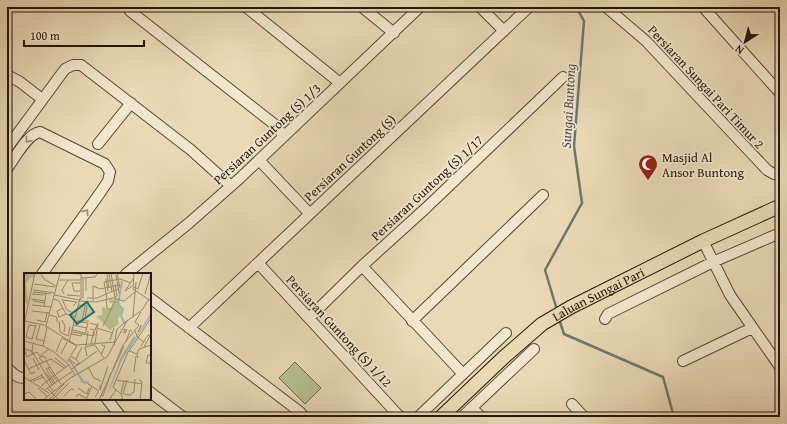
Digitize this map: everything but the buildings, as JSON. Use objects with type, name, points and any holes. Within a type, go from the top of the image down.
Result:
[{"type":"main road","name":"Laluan Sungai Pari","points":[[441,417],[542,324],[571,307],[703,241],[780,206]]},
{"type":"street","points":[[246,7],[340,84]]},
{"type":"street","points":[[362,7],[394,32]]},
{"type":"street","name":"Persiaran Guntong (S) 1/3","points":[[127,273],[231,186],[420,7]]},
{"type":"street","points":[[480,7],[504,31]]},
{"type":"street","name":"Persiaran Guntong (S)","points":[[189,328],[309,213],[372,156],[529,7]]},
{"type":"street","name":"Persiaran Sungai Pari Timur 2","points":[[606,7],[646,40],[767,170],[774,174],[780,174]]},
{"type":"street","points":[[703,7],[780,93]]},
{"type":"street","points":[[130,11],[274,124],[284,136]]},
{"type":"street","points":[[7,148],[65,69],[73,65],[81,65],[191,150],[231,186]]},
{"type":"street","points":[[7,75],[20,82],[42,99]]},
{"type":"street","name":"Persiaran Guntong (S) 1/17","points":[[309,318],[362,266],[426,208],[563,77]]},
{"type":"street","points":[[98,144],[131,103]]},
{"type":"street","points":[[7,169],[30,137],[35,133],[40,132],[105,164],[110,172],[108,181],[43,273]]},
{"type":"street","points":[[259,160],[309,213]]},
{"type":"street","points":[[412,320],[543,195]]},
{"type":"street","points":[[605,319],[608,314],[713,262],[780,233]]},
{"type":"street","points":[[703,241],[730,295],[780,367]]},
{"type":"street","name":"Persiaran Guntong (S) 1/12","points":[[258,263],[400,417]]},
{"type":"street","points":[[362,266],[463,374]]},
{"type":"street","points":[[151,299],[300,412],[304,417]]},
{"type":"street","points":[[684,361],[752,328]]},
{"type":"street","points":[[418,417],[506,333]]},
{"type":"street","points":[[462,417],[534,349]]},
{"type":"street","points":[[7,368],[17,377],[24,378]]},
{"type":"street","points":[[151,393],[183,417]]},
{"type":"street","points":[[108,400],[121,417]]},
{"type":"street","points":[[572,404],[584,417]]},
{"type":"street","points":[[472,408],[481,417]]},
{"type":"green space","points":[[295,362],[321,388],[305,404],[279,378]]},
{"type":"waterway","name":"Sungai Buntong","points":[[557,310],[545,270],[582,203],[574,146],[584,21],[576,7]]},
{"type":"waterway","name":"Sungai Buntong","points":[[559,319],[564,334],[663,377],[674,417]]},
{"type":"place","name":"Masjid Al Ansor Buntong","points":[[648,181]]}]
